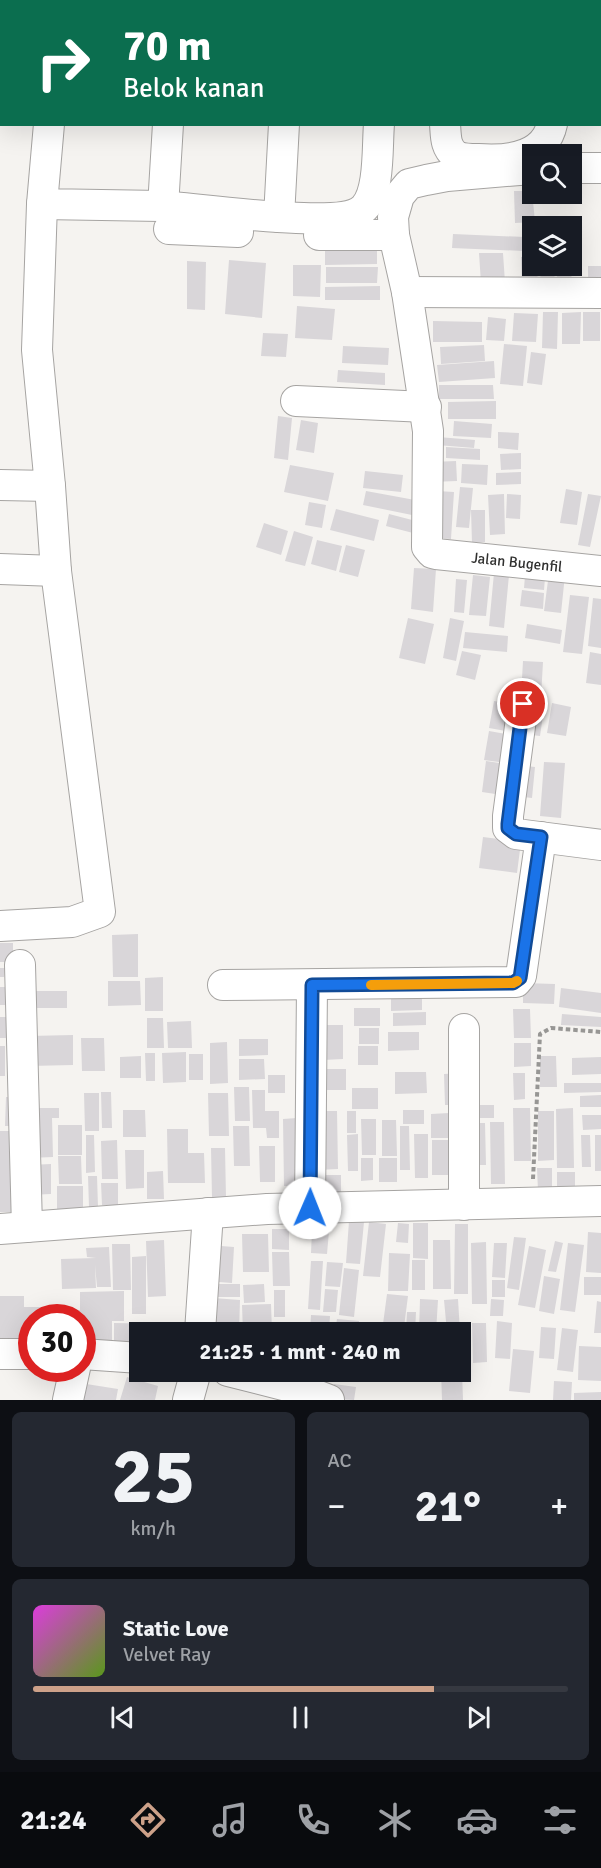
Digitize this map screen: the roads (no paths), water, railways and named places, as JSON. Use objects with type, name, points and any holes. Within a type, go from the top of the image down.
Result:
[{"type":"street","points":[[0,926],[72,922],[100,912],[56,571],[37,350],[42,204],[49,126]]},
{"type":"street","points":[[166,218],[168,126]]},
{"type":"street","points":[[279,217],[284,126]]},
{"type":"street","points":[[166,218],[311,219],[358,214],[373,196],[379,126]]},
{"type":"street","points":[[445,126],[446,142],[454,154],[463,158],[485,160],[508,159],[528,154],[545,142],[551,126]]},
{"type":"street","points":[[582,168],[601,168]]},
{"type":"street","points":[[296,401],[426,407],[407,292],[394,235],[393,217],[399,196],[409,184],[447,176],[522,170]]},
{"type":"street","points":[[42,204],[319,235],[394,235]]},
{"type":"street","points":[[407,292],[601,293]]},
{"type":"street","name":"Jalan Bugenfil","points":[[426,407],[428,431],[427,545],[432,553],[601,571]]},
{"type":"street","points":[[0,485],[50,486]]},
{"type":"street","points":[[0,569],[56,571]]},
{"type":"street","points":[[523,704],[508,828],[516,834],[601,845]]},
{"type":"street","points":[[223,985],[516,982],[521,976],[541,837]]},
{"type":"street","points":[[20,965],[14,1228],[208,1213],[310,1208],[601,1201]]},
{"type":"street","points":[[310,1208],[312,985]]},
{"type":"street","points":[[464,1029],[464,1205]]},
{"type":"street","points":[[201,1322],[208,1213]]},
{"type":"street","points":[[0,1354],[18,1354]]},
{"type":"street","points":[[96,1355],[129,1357]]},
{"type":"street","points":[[68,1400],[72,1382]]},
{"type":"street","points":[[188,1400],[193,1382]]},
{"type":"street","points":[[263,1382],[311,1397]]}]
